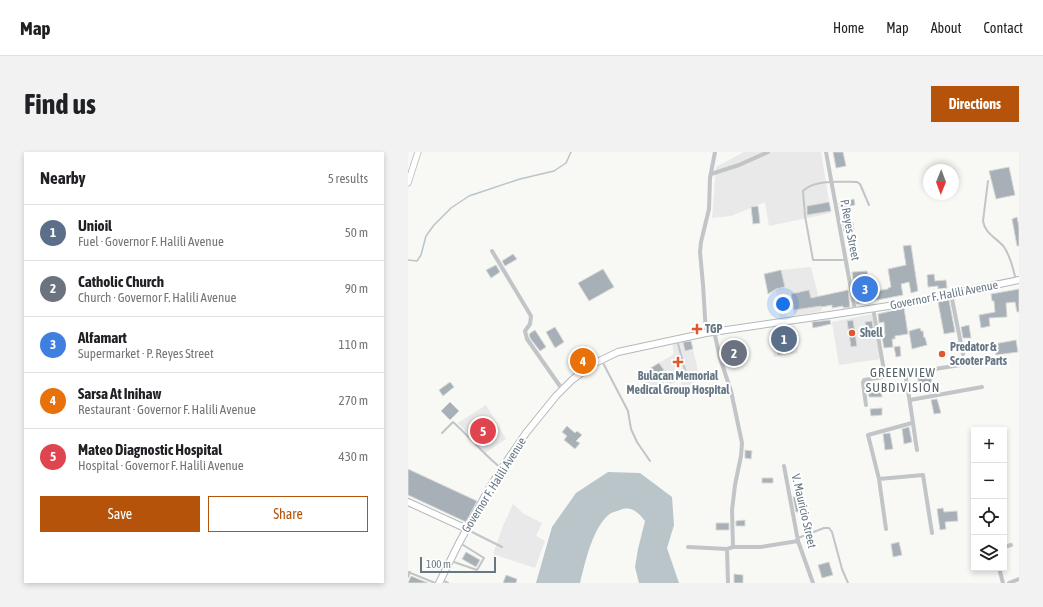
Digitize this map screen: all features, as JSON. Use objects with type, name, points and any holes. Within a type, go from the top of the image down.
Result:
[{"type":"main road","points":[[408,183],[418,152]]},
{"type":"main road","name":"Governor F. Halili Avenue","points":[[440,581],[449,561],[502,468],[538,417],[562,389],[579,374],[602,360],[618,352],[677,338],[714,331],[873,308],[1018,281]]},
{"type":"main road","points":[[408,502],[467,529]]},
{"type":"street","points":[[706,333],[700,252],[701,242],[710,209],[711,174],[715,152]]},
{"type":"street","points":[[711,174],[739,165],[768,152]]},
{"type":"street","name":"P. Reyes Street","points":[[826,152],[855,311]]},
{"type":"street","points":[[492,251],[531,316],[530,324],[525,331],[527,339],[562,389]]},
{"type":"street","points":[[951,294],[963,354]]},
{"type":"street","points":[[873,308],[885,376]]},
{"type":"street","points":[[714,331],[720,358],[731,391],[742,443],[732,510],[733,547]]},
{"type":"street","points":[[866,405],[862,383],[864,380],[986,360]]},
{"type":"street","points":[[905,374],[917,450]]},
{"type":"street","points":[[910,400],[982,387]]},
{"type":"street","points":[[886,529],[879,479],[868,435],[912,423]]},
{"type":"street","name":"V. Mauricio Street","points":[[784,466],[798,540],[814,583]]},
{"type":"street","points":[[879,479],[923,475],[932,533]]},
{"type":"street","points":[[688,547],[760,547],[798,540]]},
{"type":"street","points":[[727,548],[728,583]]},
{"type":"street","points":[[1000,571],[1003,583]]},
{"type":"street","points":[[1009,583],[1019,579]]},
{"type":"lane","points":[[988,181],[983,221],[984,226],[991,236],[1004,246],[1010,256],[1018,281]]},
{"type":"lane","points":[[846,260],[813,260],[805,216],[803,191],[810,186],[831,182],[857,182],[860,184],[869,205]]},
{"type":"lane","points":[[677,338],[688,381]]},
{"type":"lane","points":[[602,360],[628,411],[631,429],[650,461]]},
{"type":"lane","points":[[442,433],[453,422],[472,439],[488,458],[502,468]]},
{"type":"lane","points":[[798,540],[824,528],[829,528],[832,532],[842,569],[848,583]]},
{"type":"lane","points":[[467,529],[502,548]]},
{"type":"lane","points":[[449,561],[477,570],[484,558],[459,543]]},
{"type":"lane","points":[[408,576],[409,572],[435,583]]},
{"type":"lane","points":[[440,581],[448,583]]},
{"type":"shaded area","points":[[744,152],[821,152],[831,213],[769,226],[765,202],[731,216],[712,218],[716,167]]},
{"type":"shaded area","points":[[811,267],[822,311],[794,316],[791,294],[784,295],[787,317],[780,318],[776,289],[768,294],[764,274],[781,270]]},
{"type":"shaded area","points":[[872,314],[881,359],[839,365],[832,322]]},
{"type":"shaded area","points":[[794,326],[798,353],[774,357],[769,330]]},
{"type":"shaded area","name":"Bulacan Memorial Medical Group Hospital","points":[[683,340],[685,351],[693,350],[698,371],[694,372],[694,388],[681,388],[681,380],[668,385],[665,382],[648,390],[637,376],[674,354],[672,342]]},
{"type":"shaded area","points":[[486,405],[506,439],[485,453],[458,423]]},
{"type":"shaded area","points":[[608,472],[640,473],[672,497],[674,525],[667,548],[679,583],[639,583],[635,567],[645,521],[640,515],[628,508],[611,513],[599,526],[584,565],[580,583],[536,583],[552,527],[576,493]]},
{"type":"shaded area","points":[[513,504],[524,514],[542,523],[536,536],[545,541],[535,568],[493,554]]},
{"type":"building","points":[[833,152],[843,152],[846,166],[836,168]]},
{"type":"building","points":[[1009,167],[1015,195],[996,199],[989,171]]},
{"type":"building","points":[[854,199],[855,205],[840,208],[839,202]]},
{"type":"building","points":[[829,202],[831,211],[807,215],[807,206]]},
{"type":"building","points":[[758,206],[760,223],[753,224],[751,207]]},
{"type":"building","points":[[1017,217],[1019,227],[1019,246],[1017,246],[1012,219]]},
{"type":"building","points":[[853,222],[854,230],[844,232],[843,223]]},
{"type":"building","points":[[911,245],[918,291],[911,293],[909,282],[901,284],[903,295],[872,301],[871,297],[860,300],[861,303],[857,304],[852,272],[867,271],[870,292],[888,289],[891,287],[888,269],[906,265],[903,246]]},
{"type":"building","points":[[513,254],[517,259],[505,266],[502,261]]},
{"type":"building","points":[[496,265],[500,272],[491,278],[486,270]]},
{"type":"building","points":[[603,269],[614,287],[589,301],[578,283]]},
{"type":"building","points":[[781,270],[785,287],[776,289],[768,294],[764,274]]},
{"type":"building","points":[[934,274],[935,281],[946,280],[947,288],[938,289],[938,286],[928,287],[927,275]]},
{"type":"building","points":[[1019,289],[1019,312],[1017,312],[1015,302],[1006,303],[1007,317],[989,318],[990,326],[981,328],[979,315],[995,312],[994,301],[992,301],[991,294]]},
{"type":"building","points":[[809,290],[811,298],[848,290],[850,307],[843,308],[843,306],[832,308],[832,305],[794,310],[791,294]]},
{"type":"building","points":[[949,300],[955,332],[944,334],[938,302]]},
{"type":"building","points":[[904,308],[908,334],[895,336],[895,339],[892,339],[893,347],[884,348],[882,337],[885,336],[884,322],[879,323],[878,314]]},
{"type":"building","points":[[830,320],[831,324],[813,328],[812,322]]},
{"type":"building","name":"Shell","points":[[853,320],[857,346],[851,347],[847,321]]},
{"type":"building","points":[[872,321],[875,338],[868,339],[865,322]]},
{"type":"building","points":[[969,325],[971,338],[963,338],[961,327]]},
{"type":"building","points":[[555,327],[564,342],[555,348],[546,332]]},
{"type":"building","points":[[920,328],[921,331],[923,331],[927,345],[912,349],[909,331]]},
{"type":"building","points":[[535,330],[546,347],[540,351],[530,338],[529,334]]},
{"type":"building","points":[[786,330],[788,349],[792,349],[793,352],[778,355],[777,351],[783,350],[780,331]]},
{"type":"building","points":[[1016,340],[1018,352],[996,355],[994,344]]},
{"type":"building","points":[[691,341],[693,349],[685,351],[683,342]]},
{"type":"building","points":[[739,346],[741,352],[725,356],[724,350]]},
{"type":"building","points":[[900,346],[901,356],[896,357],[894,347]]},
{"type":"building","points":[[580,352],[586,361],[581,364],[575,356]]},
{"type":"building","name":"Bulacan Memorial Medical Group Hospital","points":[[659,363],[664,370],[654,376],[649,369]]},
{"type":"building","points":[[930,373],[934,392],[928,393],[925,383],[919,384],[917,375]]},
{"type":"building","points":[[450,382],[454,387],[443,396],[439,390]]},
{"type":"building","points":[[868,390],[881,390],[882,397],[869,397]]},
{"type":"building","points":[[937,399],[941,413],[934,414],[931,400]]},
{"type":"building","points":[[450,402],[459,411],[450,420],[441,411]]},
{"type":"building","points":[[882,408],[882,415],[871,416],[870,409]]},
{"type":"building","points":[[567,426],[575,433],[577,431],[582,435],[576,441],[580,443],[575,449],[564,440],[567,436],[562,432]]},
{"type":"building","points":[[909,427],[912,442],[904,444],[902,429]]},
{"type":"building","points":[[890,433],[893,449],[885,450],[883,434]]},
{"type":"building","points":[[745,450],[752,451],[751,459],[745,458]]},
{"type":"building","points":[[408,469],[477,501],[466,522],[408,495]]},
{"type":"building","points":[[762,478],[773,478],[773,483],[762,483]]},
{"type":"building","points":[[800,496],[804,512],[796,512],[793,497]]},
{"type":"building","points":[[943,508],[944,512],[957,511],[958,521],[945,522],[946,529],[940,530],[937,509]]},
{"type":"building","points":[[745,520],[745,526],[736,526],[736,521]]},
{"type":"building","points":[[716,523],[729,523],[729,530],[716,530]]},
{"type":"building","points":[[899,542],[902,555],[893,557],[891,544]]},
{"type":"building","points":[[466,552],[480,560],[476,567],[462,559]]},
{"type":"building","points":[[829,562],[833,575],[822,578],[818,565]]},
{"type":"building","points":[[734,574],[743,575],[743,583],[734,583]]},
{"type":"building","points":[[506,575],[517,579],[516,583],[503,583]]},
{"type":"building","points":[[411,576],[428,583],[408,583]]},
{"type":"waterway","points":[[408,260],[417,261],[421,255],[426,236],[434,225],[451,208],[469,196],[520,179],[554,171],[566,163],[571,152]]},
{"type":"place","name":"Alfamart","points":[[865,289]]},
{"type":"place","name":"TGP","points":[[697,329]]},
{"type":"place","name":"Shell","points":[[852,333]]},
{"type":"place","name":"Unioil","points":[[784,339]]},
{"type":"place","name":"Catholic Church","points":[[734,353]]},
{"type":"place","name":"Predator & Scooter Parts","points":[[942,354]]},
{"type":"place","name":"Sarsa At Inihaw","points":[[583,361]]},
{"type":"place","name":"Bulacan Memorial Medical Group Hospital","points":[[678,362]]},
{"type":"place","name":"Mateo Diagnostic Hospital","points":[[483,431]]},
{"type":"district","name":"GREENVIEW SUBDIVISION","points":[[903,380]]}]
